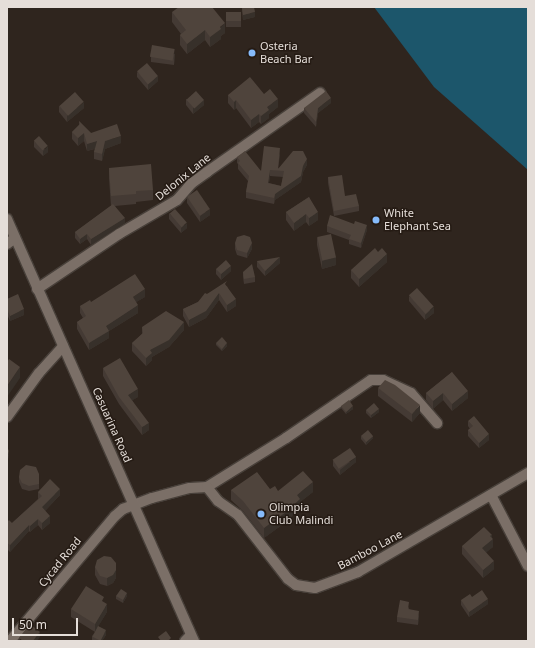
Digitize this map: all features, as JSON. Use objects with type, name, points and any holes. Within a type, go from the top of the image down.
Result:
[{"type":"street","name":"Delonix Lane","points":[[37,289],[119,234],[177,200],[192,183],[320,94]]},
{"type":"street","name":"Casuarina Road","points":[[7,219],[11,241],[37,289],[63,346],[134,505],[190,639]]},
{"type":"street","points":[[7,418],[39,373],[63,346]]},
{"type":"street","points":[[134,505],[176,491],[207,487],[286,438],[371,380],[383,380],[411,393],[437,423]]},
{"type":"street","name":"Bamboo Lane","points":[[207,487],[218,501],[238,515],[288,579],[296,585],[315,588],[358,572],[528,473]]},
{"type":"street","points":[[491,495],[528,566]]},
{"type":"street","name":"Cycad Road","points":[[10,641],[102,529],[123,509],[134,505]]},
{"type":"water","points":[[374,7],[528,7],[528,170],[434,87]]},
{"type":"building","points":[[179,7],[212,7],[225,23],[220,27],[221,29],[210,37],[205,30],[187,44],[180,35],[186,30],[172,12]]},
{"type":"building","points":[[242,7],[254,7],[255,12],[243,15]]},
{"type":"building","points":[[226,12],[241,12],[241,21],[226,21]]},
{"type":"building","points":[[152,45],[175,49],[173,61],[150,57]]},
{"type":"building","points":[[147,63],[158,76],[148,84],[137,71]]},
{"type":"building","points":[[250,77],[264,94],[270,89],[278,99],[267,107],[269,110],[261,116],[259,114],[251,120],[236,100],[234,102],[228,95]]},
{"type":"building","points":[[196,91],[204,100],[194,109],[186,100]]},
{"type":"building","points":[[326,91],[331,98],[318,108],[316,122],[304,108]]},
{"type":"building","points":[[75,92],[84,102],[68,116],[59,106]]},
{"type":"building","points":[[79,121],[91,133],[117,124],[121,136],[105,141],[102,154],[94,152],[97,141],[87,144],[84,133],[78,138],[72,132],[80,124]]},
{"type":"building","points":[[39,136],[48,146],[42,150],[34,141]]},
{"type":"building","points":[[264,146],[280,148],[278,169],[293,151],[303,151],[307,159],[303,166],[301,176],[275,194],[274,198],[246,192],[249,176],[238,163],[240,161],[237,157],[245,151],[261,171]],"holes":[[[270,170],[284,171],[281,186],[268,183]]]},
{"type":"building","points":[[151,164],[153,190],[136,191],[136,194],[111,196],[109,168]]},
{"type":"building","points":[[342,175],[345,196],[356,194],[359,206],[334,211],[328,177]]},
{"type":"building","points":[[197,190],[210,209],[200,216],[187,197]]},
{"type":"building","points":[[309,197],[318,212],[309,218],[306,214],[294,223],[286,212]]},
{"type":"building","points":[[113,204],[125,218],[91,239],[87,234],[80,239],[75,232]]},
{"type":"building","points":[[175,209],[187,223],[182,227],[170,214]]},
{"type":"building","points":[[330,215],[354,224],[355,221],[367,225],[361,243],[349,239],[351,235],[327,226]]},
{"type":"building","points":[[331,234],[336,257],[322,260],[317,237]]},
{"type":"building","points":[[244,235],[250,237],[252,243],[247,253],[237,250],[235,243],[237,237]]},
{"type":"building","points":[[375,248],[378,252],[382,248],[387,254],[359,279],[351,270]]},
{"type":"building","points":[[280,257],[265,271],[257,261]]},
{"type":"building","points":[[226,260],[231,266],[221,274],[216,269]]},
{"type":"building","points":[[252,264],[255,277],[244,279],[243,272]]},
{"type":"building","points":[[135,274],[145,289],[133,297],[138,305],[106,326],[109,331],[89,343],[77,322],[86,316],[80,306],[90,300],[91,302]]},
{"type":"building","points":[[227,281],[225,284],[236,299],[227,305],[219,293],[206,311],[189,320],[183,309],[198,302],[205,293],[207,294]]},
{"type":"building","points":[[417,288],[434,307],[426,314],[409,295]]},
{"type":"building","points":[[18,294],[24,309],[10,316],[7,309],[7,299]]},
{"type":"building","points":[[166,311],[184,322],[169,340],[150,350],[152,353],[146,358],[132,343],[143,333],[142,327]]},
{"type":"building","points":[[222,337],[227,343],[222,349],[216,343]]},
{"type":"building","points":[[120,358],[138,389],[128,395],[149,423],[142,427],[119,397],[103,368]]},
{"type":"building","points":[[9,359],[20,367],[7,386],[7,362]]},
{"type":"building","points":[[452,372],[468,391],[452,404],[443,393],[433,401],[426,393]]},
{"type":"building","points":[[385,380],[395,385],[420,405],[412,414],[378,388]]},
{"type":"building","points":[[349,400],[353,406],[346,412],[341,406]]},
{"type":"building","points":[[374,403],[379,409],[371,415],[366,410]]},
{"type":"building","points":[[474,416],[489,434],[479,443],[468,430],[473,426],[468,421]]},
{"type":"building","points":[[368,430],[373,436],[366,442],[361,436]]},
{"type":"building","points":[[7,447],[9,451],[7,458]]},
{"type":"building","points":[[350,448],[356,457],[339,469],[333,460]]},
{"type":"building","points":[[26,465],[36,467],[39,474],[39,484],[29,486],[22,483],[19,477],[20,470]]},
{"type":"building","points":[[303,471],[313,482],[297,495],[300,499],[286,512],[264,528],[243,501],[231,490],[257,472],[270,489],[275,486],[278,491]]},
{"type":"building","points":[[50,479],[60,489],[42,507],[50,516],[42,523],[38,519],[30,526],[29,525],[10,545],[7,543],[7,522],[9,520],[12,523],[42,496],[38,492]]},
{"type":"building","points":[[484,527],[492,535],[490,536],[493,539],[482,548],[494,561],[483,570],[462,546]]},
{"type":"building","points":[[104,556],[111,557],[116,563],[116,570],[113,575],[107,578],[100,576],[95,567],[97,560]]},
{"type":"building","points":[[86,586],[104,597],[102,601],[107,604],[95,624],[71,609]]},
{"type":"building","points":[[121,589],[127,593],[123,600],[116,596]]},
{"type":"building","points":[[482,590],[488,599],[469,612],[461,600],[470,594],[472,597]]},
{"type":"building","points":[[400,600],[409,602],[408,609],[419,611],[418,620],[397,617]]},
{"type":"building","points":[[30,624],[40,632],[33,641],[23,641],[19,638]]},
{"type":"building","points":[[98,626],[106,630],[101,641],[93,637]]},
{"type":"building","points":[[166,631],[171,638],[168,641],[161,641],[158,637]]},
{"type":"place","name":"Osteria Beach Bar","points":[[252,53]]},
{"type":"place","name":"White Elephant Sea","points":[[376,220]]},
{"type":"place","name":"Olimpia Club Malindi","points":[[261,514]]}]
